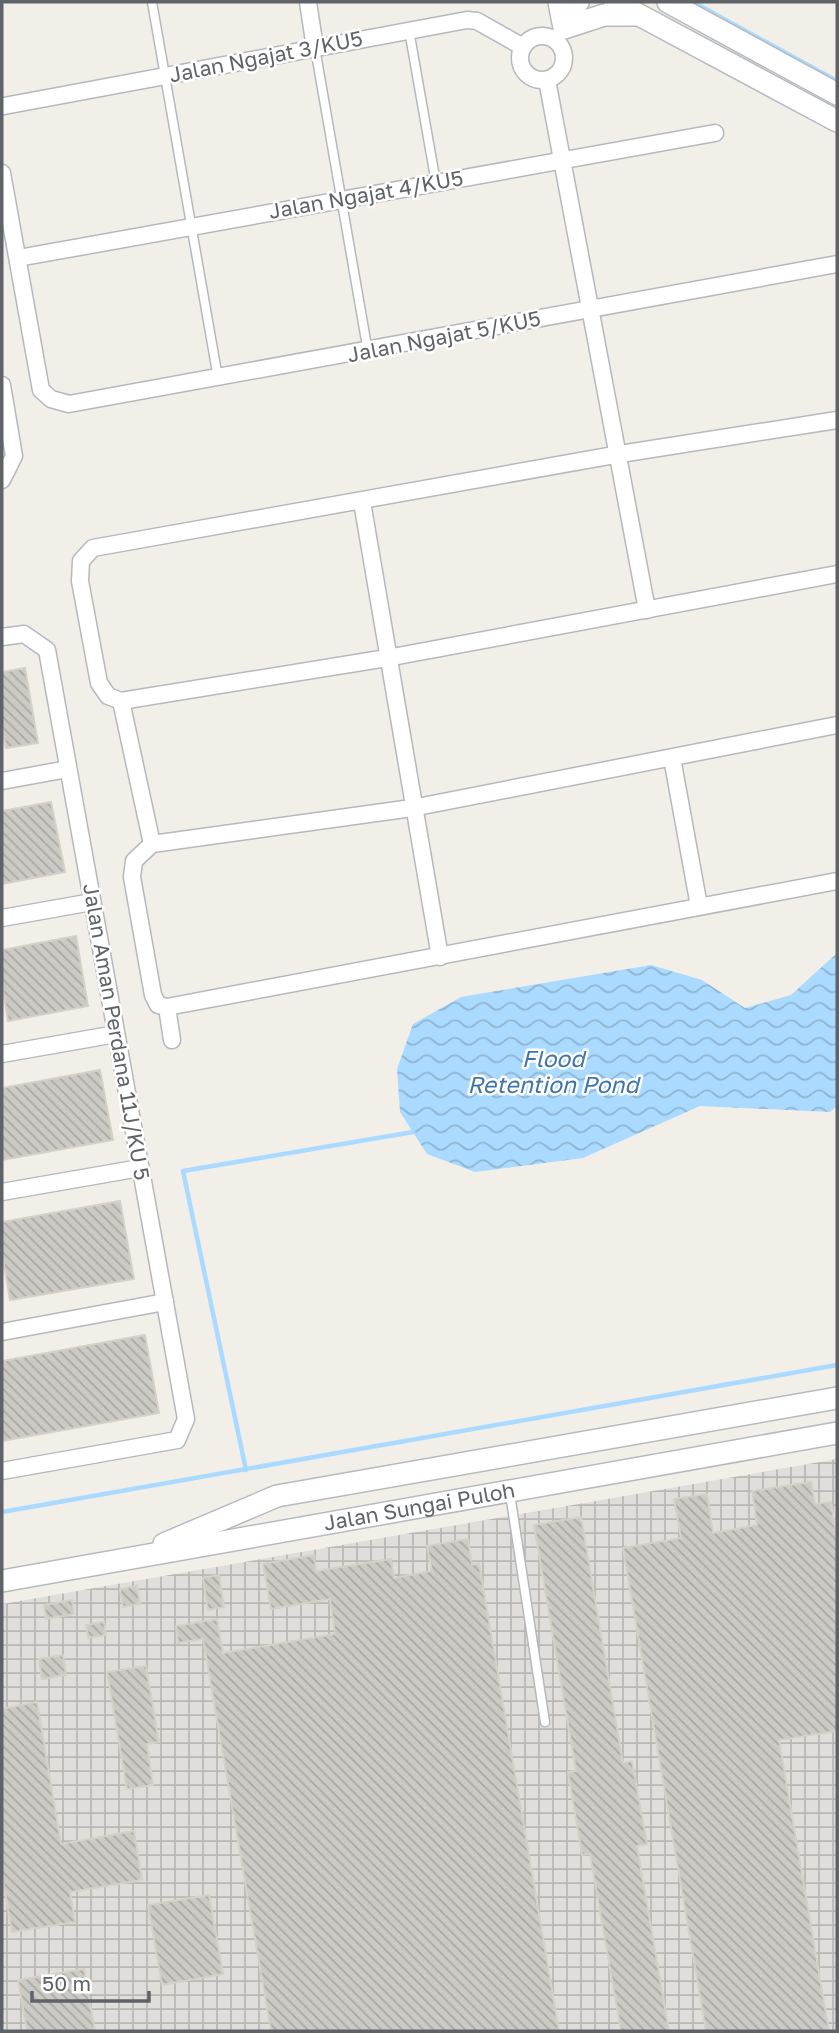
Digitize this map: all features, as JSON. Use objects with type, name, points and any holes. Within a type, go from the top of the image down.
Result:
[{"type":"street","points":[[307,2],[315,48]]},
{"type":"street","points":[[559,2],[560,34],[565,59],[560,72],[547,80],[533,79],[522,69],[520,54],[523,47],[534,37],[560,34],[604,15],[641,15]]},
{"type":"street","points":[[560,34],[582,2]]},
{"type":"street","points":[[615,2],[837,121]]},
{"type":"street","points":[[668,2],[837,94]]},
{"type":"street","name":"Jalan Ngajat 3/KU5","points":[[2,104],[410,30],[477,21],[523,47]]},
{"type":"street","points":[[547,80],[620,454],[647,610]]},
{"type":"street","name":"Jalan Ngajat 4/KU5","points":[[18,258],[715,133]]},
{"type":"street","points":[[2,173],[18,258]]},
{"type":"street","name":"Jalan Ngajat 5/KU5","points":[[18,258],[41,390],[51,399],[69,404],[368,352],[837,264]]},
{"type":"street","points":[[2,385],[14,456],[2,480]]},
{"type":"street","points":[[837,420],[620,454],[93,548],[81,561],[80,581],[99,683],[108,696],[121,701],[387,658],[837,574]]},
{"type":"street","points":[[362,502],[412,808],[440,957]]},
{"type":"street","name":"Jalan Aman Perdana 11J/KU 5","points":[[2,637],[23,634],[47,650],[186,1419],[177,1440],[2,1471]]},
{"type":"street","points":[[121,701],[152,844]]},
{"type":"street","points":[[837,725],[412,808],[152,844],[134,861],[132,877],[153,995],[158,1005],[167,1007],[837,881]]},
{"type":"street","points":[[671,758],[699,906]]},
{"type":"street","points":[[2,781],[68,769]]},
{"type":"street","points":[[2,918],[92,902]]},
{"type":"street","points":[[167,1007],[172,1040]]},
{"type":"street","points":[[2,1054],[116,1034]]},
{"type":"street","points":[[2,1192],[140,1168]]},
{"type":"street","points":[[2,1332],[165,1303]]},
{"type":"street","points":[[130,1559],[276,1496],[837,1398]]},
{"type":"street","name":"Jalan Sungai Puloh","points":[[2,1581],[837,1433]]},
{"type":"lane","points":[[152,2],[218,378]]},
{"type":"lane","points":[[410,30],[436,183]]},
{"type":"lane","points":[[315,48],[368,352]]},
{"type":"lane","points":[[509,1491],[545,1723]]},
{"type":"shaded area","points":[[837,1459],[837,2031],[2,2031],[2,1604]]},
{"type":"water","name":"Flood Retention Pond","points":[[837,953],[837,1106],[830,1112],[700,1106],[583,1158],[475,1172],[427,1154],[400,1112],[397,1069],[413,1024],[461,997],[651,965],[702,980],[745,1008],[791,995]]},
{"type":"building","points":[[25,668],[38,743],[6,748],[2,724],[2,672]]},
{"type":"building","points":[[51,802],[65,872],[2,884],[2,811]]},
{"type":"building","points":[[76,936],[88,1006],[8,1021],[2,983],[2,950]]},
{"type":"building","points":[[100,1070],[113,1140],[2,1160],[2,1088]]},
{"type":"building","points":[[120,1201],[134,1279],[10,1300],[2,1253],[2,1222]]},
{"type":"building","points":[[145,1335],[159,1413],[2,1441],[2,1361]]},
{"type":"building","points":[[811,1482],[815,1504],[831,1502],[837,1540],[837,1731],[779,1740],[829,2031],[706,2031],[623,1548],[681,1538],[674,1499],[707,1494],[713,1533],[757,1525],[752,1491]]},
{"type":"building","points":[[581,1517],[623,1763],[632,1761],[647,1844],[637,1846],[669,2031],[621,2031],[590,1854],[582,1855],[568,1772],[576,1771],[534,1525]]},
{"type":"building","points":[[468,1539],[472,1565],[479,1563],[559,2031],[271,2031],[203,1639],[178,1643],[176,1626],[217,1619],[223,1653],[335,1634],[330,1599],[271,1609],[263,1564],[314,1555],[316,1571],[391,1559],[394,1578],[432,1571],[427,1546]]},
{"type":"building","points":[[219,1575],[224,1607],[208,1610],[203,1578]]},
{"type":"building","points":[[137,1586],[140,1604],[123,1607],[120,1589]]},
{"type":"building","points":[[72,1600],[74,1614],[46,1619],[44,1605]]},
{"type":"building","points":[[104,1622],[106,1635],[88,1638],[86,1625]]},
{"type":"building","points":[[63,1655],[66,1675],[42,1679],[39,1659]]},
{"type":"building","points":[[146,1666],[159,1742],[147,1744],[153,1785],[127,1789],[107,1672]]},
{"type":"building","points":[[37,1702],[61,1844],[134,1831],[142,1880],[70,1892],[75,1922],[12,1932],[2,1875],[2,1709]]},
{"type":"building","points":[[209,1895],[223,1974],[162,1985],[148,1905]]},
{"type":"building","points":[[84,1969],[95,2031],[27,2031],[18,1980]]},
{"type":"waterway","points":[[693,2],[837,81]]},
{"type":"waterway","points":[[246,1470],[183,1171],[413,1132]]},
{"type":"waterway","points":[[2,1512],[837,1365]]}]
